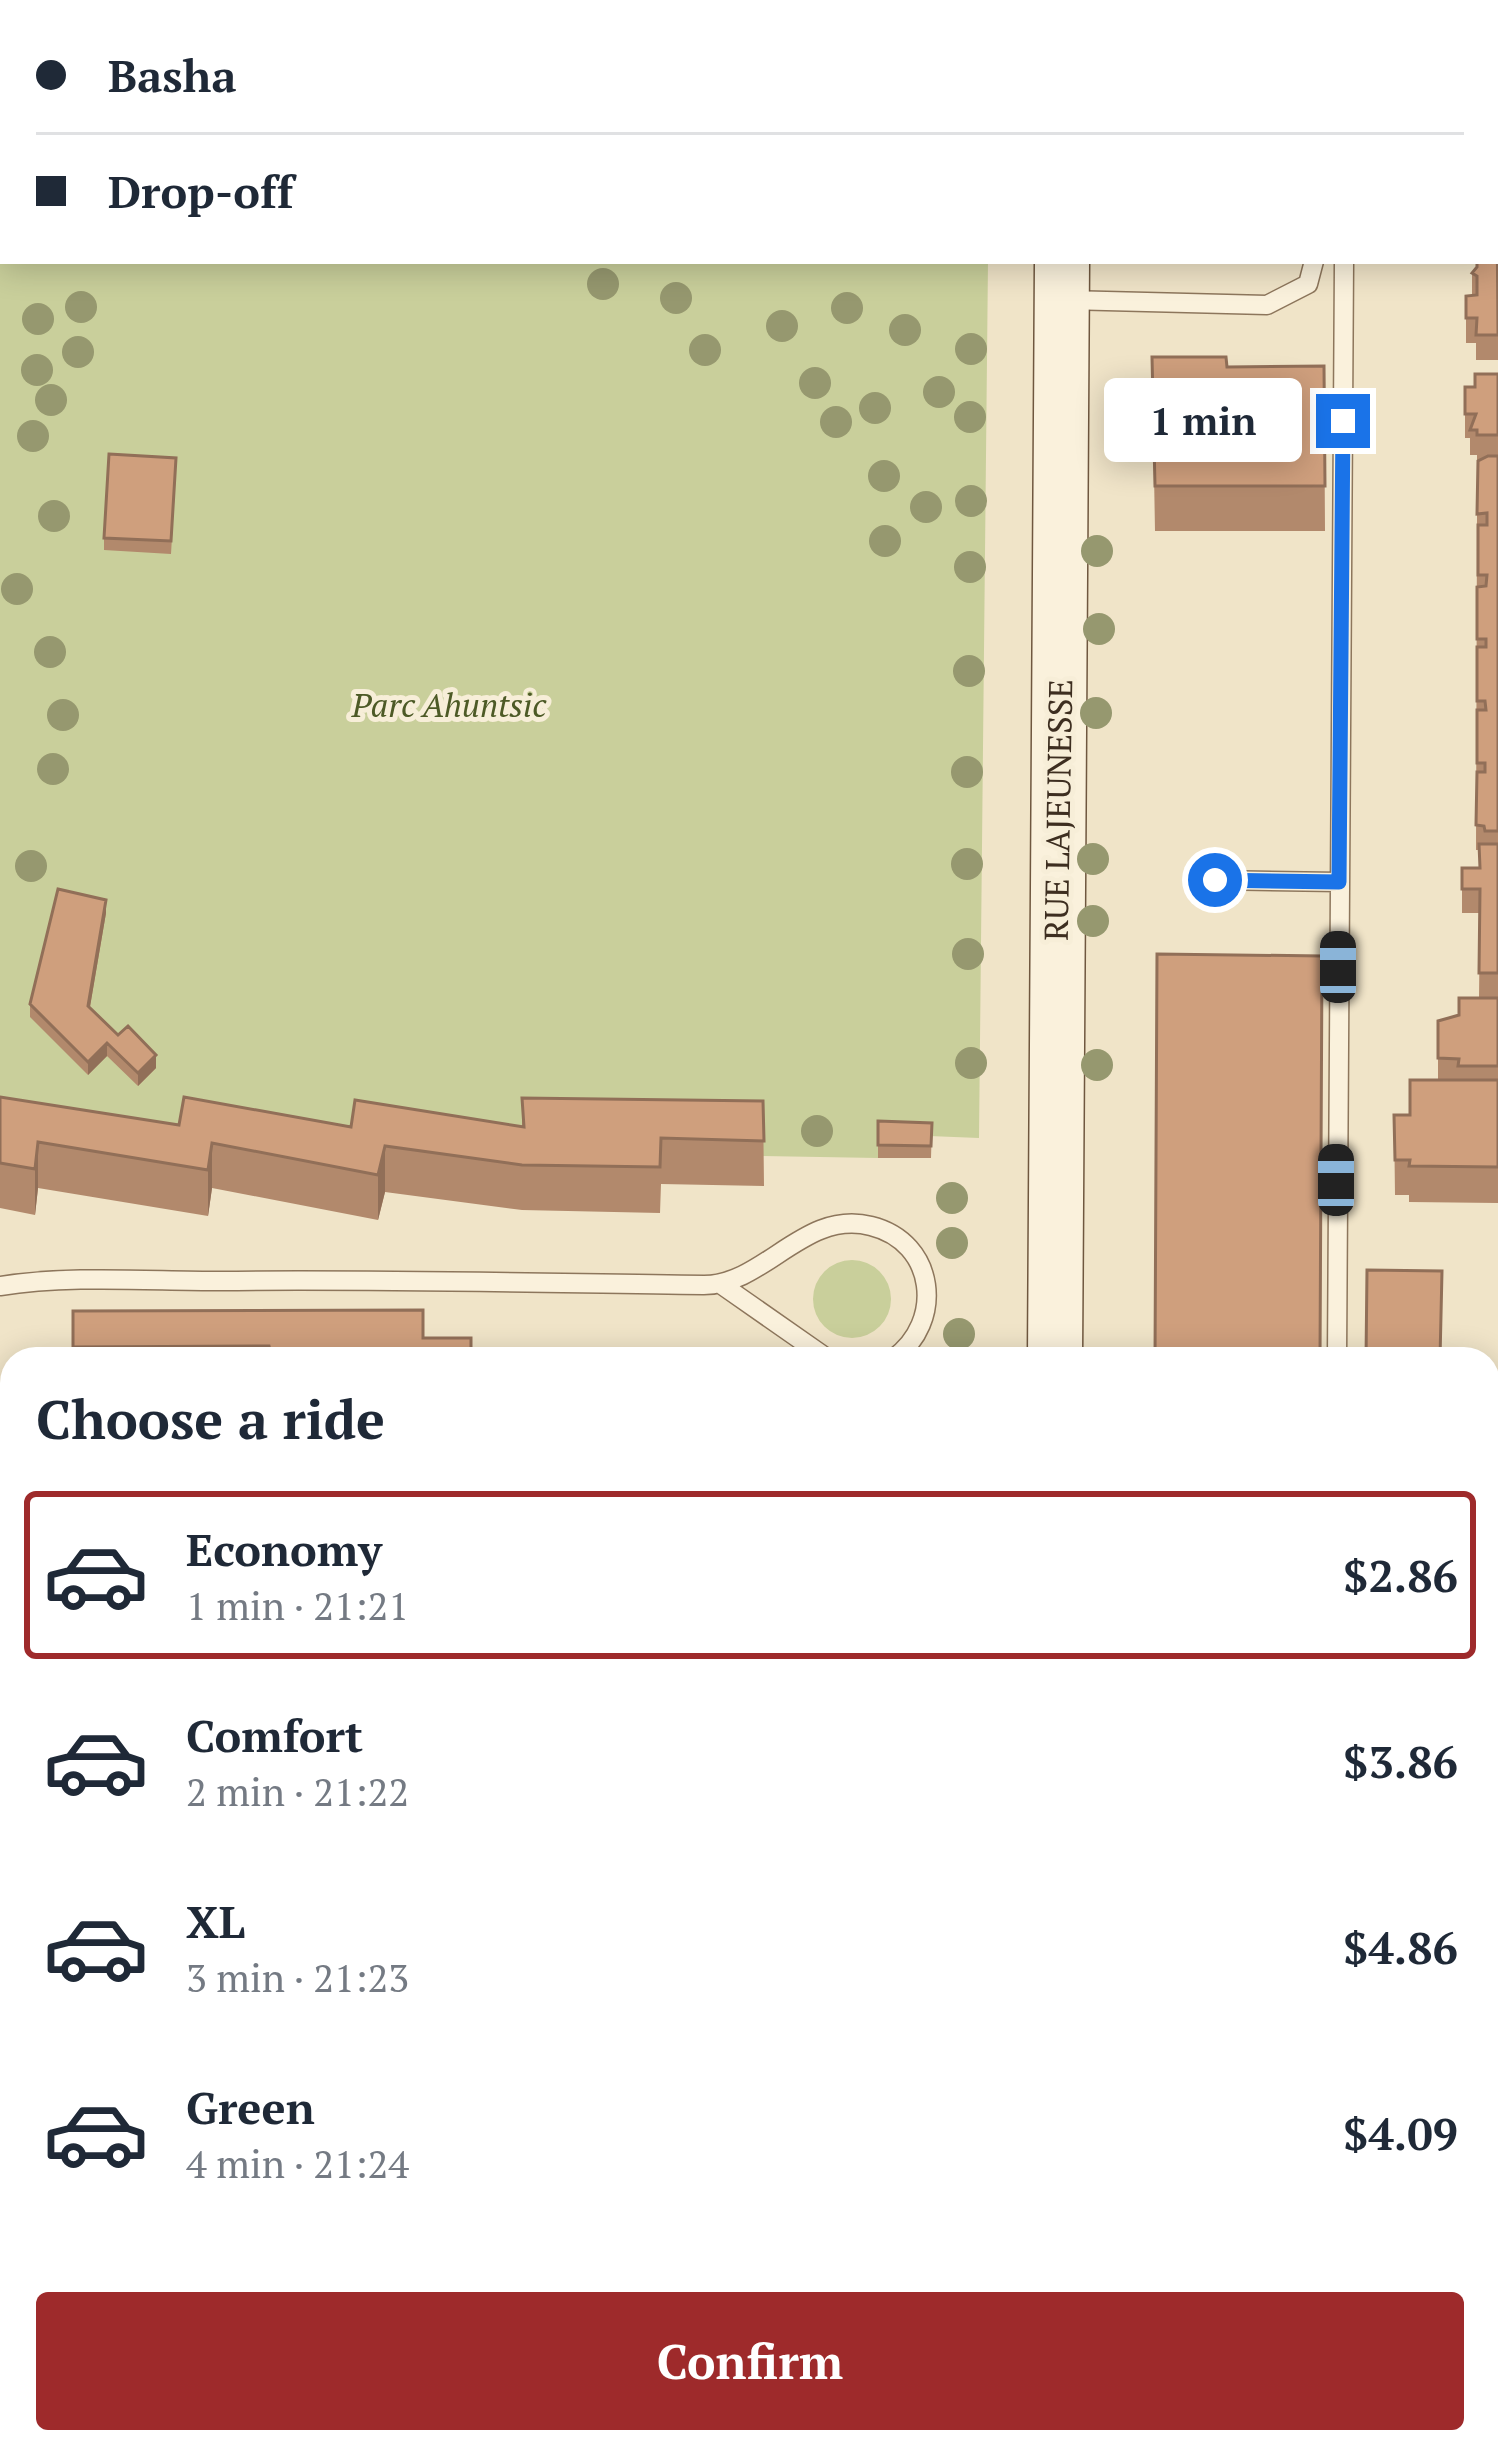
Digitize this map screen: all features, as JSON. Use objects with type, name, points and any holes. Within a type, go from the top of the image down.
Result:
[{"type":"main road","name":"RUE LAJEUNESSE","points":[[1055,1347],[1062,280]]},
{"type":"lane","points":[[1062,280],[1267,305],[1308,284],[1313,264]]},
{"type":"lane","points":[[1337,1347],[1345,264]]},
{"type":"lane","points":[[1215,880],[1339,882]]},
{"type":"lane","points":[[0,1286],[272,1280],[722,1285],[831,1225],[848,1222],[890,1233],[918,1259],[928,1295],[917,1335],[904,1347]]},
{"type":"lane","points":[[722,1285],[811,1347]]},
{"type":"green space","name":"Parc Ahuntsic","points":[[0,264],[988,264],[979,1138],[879,1134],[878,1158],[0,1142]]},
{"type":"green space","points":[[852,1260],[880,1271],[891,1299],[880,1327],[852,1338],[824,1327],[813,1299],[824,1271]]},
{"type":"building","points":[[1497,264],[1498,335],[1476,335],[1477,318],[1466,318],[1466,296],[1477,295],[1477,276],[1472,273],[1477,267]]},
{"type":"building","points":[[1152,357],[1226,357],[1227,367],[1324,366],[1325,486],[1155,486]]},
{"type":"building","points":[[1475,374],[1498,374],[1498,435],[1477,435],[1477,430],[1470,430],[1476,414],[1465,414],[1465,387],[1475,387]]},
{"type":"building","points":[[109,454],[176,458],[171,541],[104,538]]},
{"type":"building","points":[[1498,456],[1498,831],[1476,825],[1477,772],[1485,772],[1485,763],[1477,763],[1477,710],[1486,710],[1485,701],[1477,701],[1477,647],[1486,647],[1486,639],[1477,639],[1477,587],[1486,586],[1487,575],[1478,575],[1478,525],[1487,525],[1487,513],[1477,514],[1478,461]]},
{"type":"building","points":[[1479,844],[1498,844],[1498,973],[1479,973],[1480,889],[1462,889],[1462,868],[1480,868]]},
{"type":"building","points":[[58,889],[106,900],[88,1006],[118,1035],[128,1026],[156,1055],[138,1073],[107,1043],[88,1062],[30,1004]]},
{"type":"building","points":[[1157,954],[1322,956],[1320,1347],[1155,1347]]},
{"type":"building","points":[[1459,998],[1498,998],[1498,1066],[1458,1066],[1459,1059],[1438,1058],[1438,1021],[1459,1015]]},
{"type":"building","points":[[1410,1080],[1498,1080],[1498,1167],[1409,1166],[1410,1160],[1395,1160],[1394,1115],[1410,1115]]},
{"type":"building","points":[[0,1097],[179,1125],[184,1097],[351,1127],[355,1100],[524,1127],[522,1098],[763,1101],[764,1141],[661,1138],[660,1167],[522,1165],[385,1146],[378,1175],[212,1143],[208,1170],[38,1142],[35,1169],[0,1163]]},
{"type":"building","points":[[878,1121],[932,1123],[931,1146],[878,1145]]},
{"type":"building","points":[[1367,1270],[1442,1271],[1440,1347],[1366,1347]]},
{"type":"building","points":[[423,1310],[423,1338],[471,1338],[471,1347],[73,1347],[73,1311]]},
{"type":"route","points":[[1215,880],[1339,882],[1343,421]]}]
